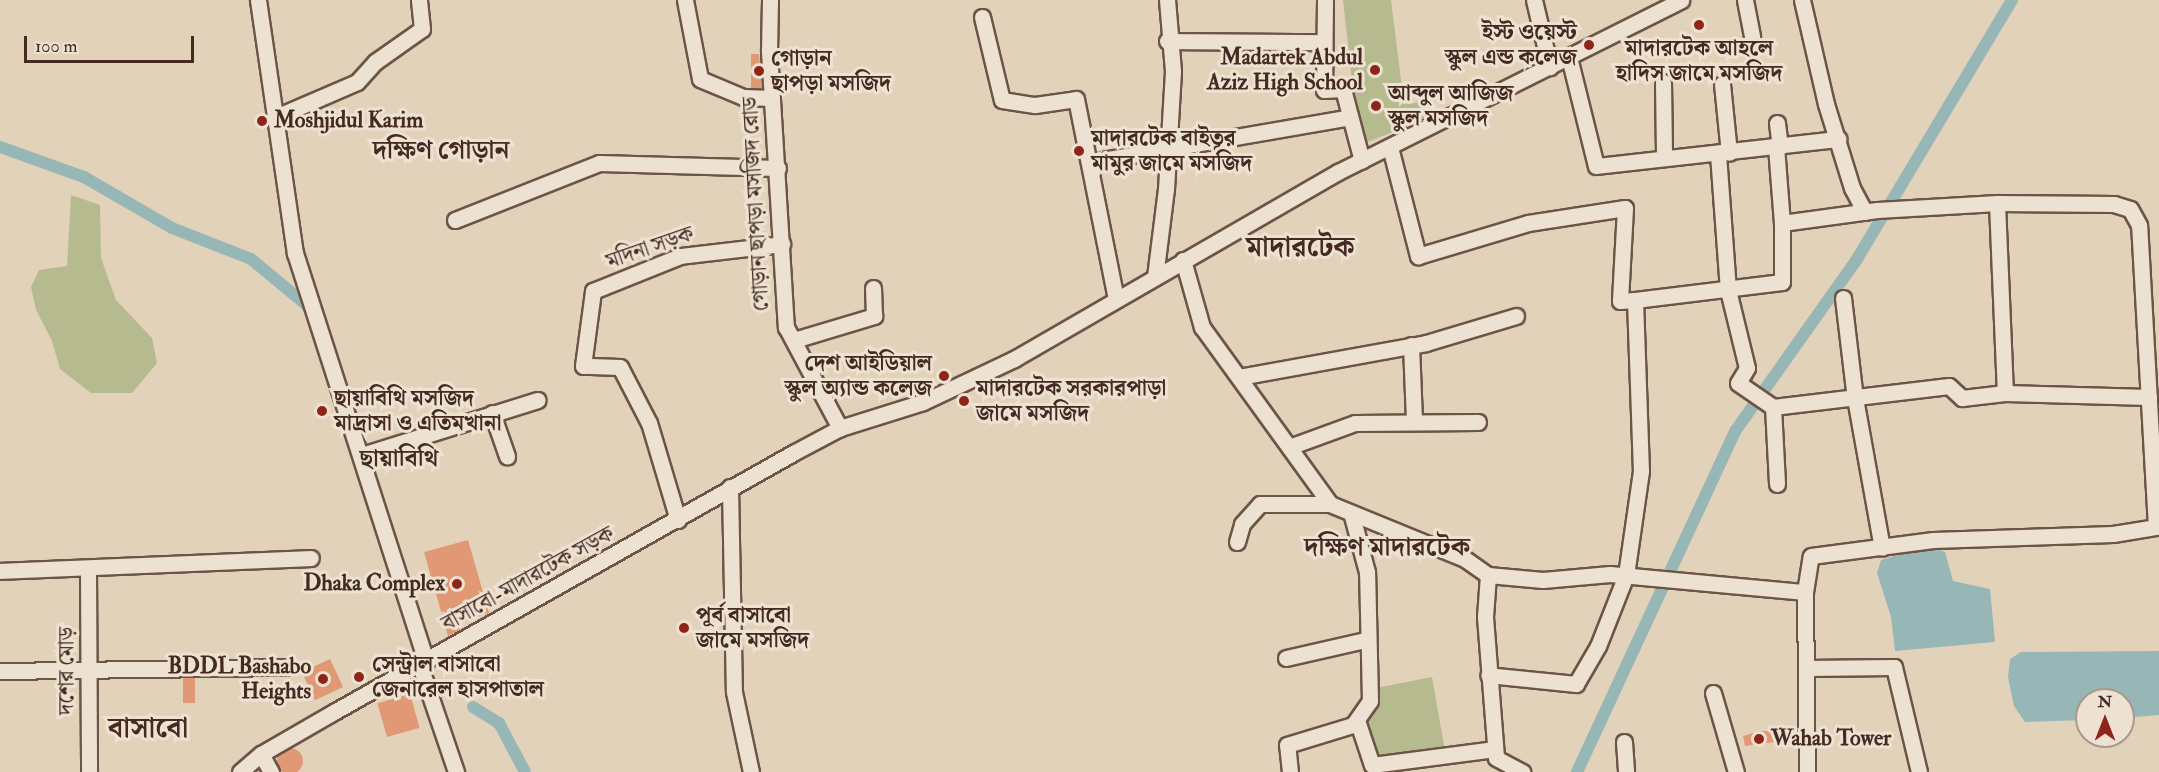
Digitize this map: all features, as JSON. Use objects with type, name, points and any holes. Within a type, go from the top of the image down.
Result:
[{"type":"street","points":[[258,0],[295,253],[362,455],[456,772]]},
{"type":"street","points":[[276,117],[357,82],[375,62],[422,29],[419,0]]},
{"type":"street","points":[[685,0],[700,79],[738,95],[772,98]]},
{"type":"street","name":"গোড়ান ছাপড়া মসজিদ রোড","points":[[770,0],[772,98],[786,327],[840,428]]},
{"type":"street","points":[[1155,277],[1169,145],[1173,71],[1167,41],[1167,0]]},
{"type":"street","points":[[1325,0],[1324,90],[1342,89],[1362,160]]},
{"type":"street","points":[[1534,0],[1550,68]]},
{"type":"street","points":[[1745,0],[1752,37]]},
{"type":"street","points":[[1802,0],[1838,140],[1871,211]]},
{"type":"street","name":"বাসাবো-মাদারটেক সড়ক","points":[[240,772],[261,754],[678,520],[730,487],[840,428],[923,402],[993,369],[1362,160],[1550,68],[1674,2]]},
{"type":"street","points":[[982,17],[1002,100],[1035,105],[1076,99],[1116,299]]},
{"type":"street","points":[[1167,41],[1323,42]]},
{"type":"street","points":[[1569,57],[1596,166],[1838,140]]},
{"type":"street","points":[[1664,82],[1664,159]]},
{"type":"street","points":[[1722,84],[1728,290],[1747,368],[1738,383],[1769,403],[1855,398],[1949,386],[1962,398],[2005,393],[2149,397]]},
{"type":"street","points":[[1090,162],[1169,145],[1350,117]]},
{"type":"street","points":[[1390,147],[1418,256],[1528,223],[1625,208],[1620,301],[1782,282],[1782,223],[1777,123]]},
{"type":"street","points":[[455,220],[599,163],[778,168]]},
{"type":"street","points":[[1782,223],[1871,211],[1996,203],[2114,204],[2135,215],[2149,397],[2154,528],[1933,540],[1809,557],[1805,592],[1808,772]]},
{"type":"street","points":[[1996,203],[2005,393]]},
{"type":"street","name":"মদিনা সড়ক","points":[[678,520],[649,423],[620,368],[583,366],[593,291],[680,256],[782,244]]},
{"type":"street","points":[[1183,260],[1202,327],[1330,504],[1352,516],[1465,559],[1488,575],[1543,580],[1626,575],[1676,584],[1805,592]]},
{"type":"street","points":[[794,340],[874,316],[873,288]]},
{"type":"street","points":[[1843,298],[1855,398],[1882,548]]},
{"type":"street","points":[[1488,675],[1576,684],[1598,646],[1626,575],[1641,471],[1635,300]]},
{"type":"street","points":[[1239,376],[1411,345],[1516,316]]},
{"type":"street","points":[[1411,345],[1414,420]]},
{"type":"street","points":[[362,455],[538,399]]},
{"type":"street","points":[[1769,403],[1777,484]]},
{"type":"street","points":[[492,413],[507,456]]},
{"type":"street","points":[[1288,447],[1355,423],[1414,420],[1478,422]]},
{"type":"street","points":[[730,487],[735,692],[751,772]]},
{"type":"street","points":[[1237,542],[1242,524],[1260,504],[1330,504]]},
{"type":"street","points":[[1290,772],[1287,745],[1358,720],[1366,711],[1372,691],[1365,640],[1367,572],[1352,516]]},
{"type":"street","points":[[0,571],[88,570],[311,558]]},
{"type":"street","name":"দশের মোড়","points":[[88,570],[89,772]]},
{"type":"street","points":[[1488,575],[1488,675],[1496,758],[1522,772]]},
{"type":"street","points":[[1286,658],[1365,640]]},
{"type":"street","points":[[0,670],[285,667]]},
{"type":"street","points":[[1806,668],[1894,667],[1919,772]]},
{"type":"street","points":[[1713,693],[1736,772]]},
{"type":"street","points":[[1358,720],[1372,765],[1495,748]]},
{"type":"street","points":[[1624,742],[1626,772]]},
{"type":"street","points":[[261,754],[271,772]]},
{"type":"green space","name":"Madartek Abdul Aziz High School","points":[[1343,0],[1391,0],[1404,104],[1423,102],[1427,119],[1362,144],[1346,86],[1352,81]]},
{"type":"green space","points":[[71,195],[100,205],[101,258],[116,300],[152,338],[157,363],[132,393],[91,393],[60,369],[52,341],[36,310],[31,287],[39,270],[67,266]]},
{"type":"green space","points":[[1432,677],[1445,751],[1375,761],[1365,722],[1376,706],[1376,688]]},
{"type":"water","points":[[1928,546],[1945,552],[1953,581],[1990,589],[1995,642],[1895,651],[1891,617],[1877,573],[1881,560]]},
{"type":"water","points":[[2159,651],[2159,715],[2135,717],[2135,688],[2075,688],[2075,720],[2025,722],[2014,706],[2008,677],[2010,659],[2021,652]]},
{"type":"building","points":[[751,54],[759,54],[762,88],[751,88]]},
{"type":"building","name":"Dhaka Complex","points":[[468,540],[489,613],[458,624],[460,630],[448,636],[424,552]]},
{"type":"building","name":"BDDL Bashabo Heights","points":[[330,659],[343,687],[315,700],[302,672]]},
{"type":"building","points":[[183,678],[195,678],[195,703],[183,703]]},
{"type":"building","points":[[410,694],[420,728],[387,737],[377,703]]},
{"type":"building","name":"Wahab Tower","points":[[1760,731],[1774,731],[1774,742],[1745,746],[1743,736]]},
{"type":"building","points":[[290,748],[299,752],[303,761],[299,770],[290,774],[281,770],[277,761],[281,752]]},
{"type":"waterway","points":[[1577,772],[1736,430],[1857,259],[2012,0]]},
{"type":"waterway","points":[[0,147],[84,177],[172,228],[251,259],[315,312]]},
{"type":"waterway","points":[[473,707],[499,723],[525,772]]},
{"type":"place","name":"মাদারটেক আহলে হাদিস জামে মসজিদ","points":[[1699,25]]},
{"type":"place","name":"ইস্ট ওয়েস্ট স্কুল এন্ড কলেজ","points":[[1589,45]]},
{"type":"place","name":"Madartek Abdul Aziz High School","points":[[1375,70]]},
{"type":"place","name":"গোড়ান ছাপড়া মসজিদ","points":[[759,71]]},
{"type":"place","name":"আব্দুল আজিজ স্কুল মসজিদ","points":[[1376,106]]},
{"type":"place","name":"Moshjidul Karim","points":[[262,121]]},
{"type":"place","name":"মাদারটেক বাইতুর মামুর জামে মসজিদ","points":[[1079,151]]},
{"type":"place","name":"দেশ আইডিয়াল স্কুল অ্যান্ড কলেজ","points":[[944,376]]},
{"type":"place","name":"মাদারটেক সরকারপাড়া জামে মসজিদ","points":[[964,401]]},
{"type":"place","name":"ছায়াবিথি মসজিদ মাদ্রাসা ও এতিমখানা","points":[[322,411]]},
{"type":"place","name":"Dhaka Complex","points":[[457,584]]},
{"type":"place","name":"পূর্ব বাসাবো জামে মসজিদ","points":[[684,628]]},
{"type":"place","name":"সেন্ট্রাল বাসাবো জেনারেল হাসপাতাল","points":[[359,677]]},
{"type":"place","name":"BDDL Bashabo Heights","points":[[323,679]]},
{"type":"place","name":"Wahab Tower","points":[[1759,739]]},
{"type":"district","name":"দক্ষিণ গোড়ান","points":[[441,151]]},
{"type":"district","name":"মাদারটেক","points":[[1300,248]]},
{"type":"district","name":"ছায়াবিথি","points":[[399,459]]},
{"type":"district","name":"দক্ষিণ মাদারটেক","points":[[1387,548]]},
{"type":"district","name":"বাসাবো","points":[[148,729]]}]
